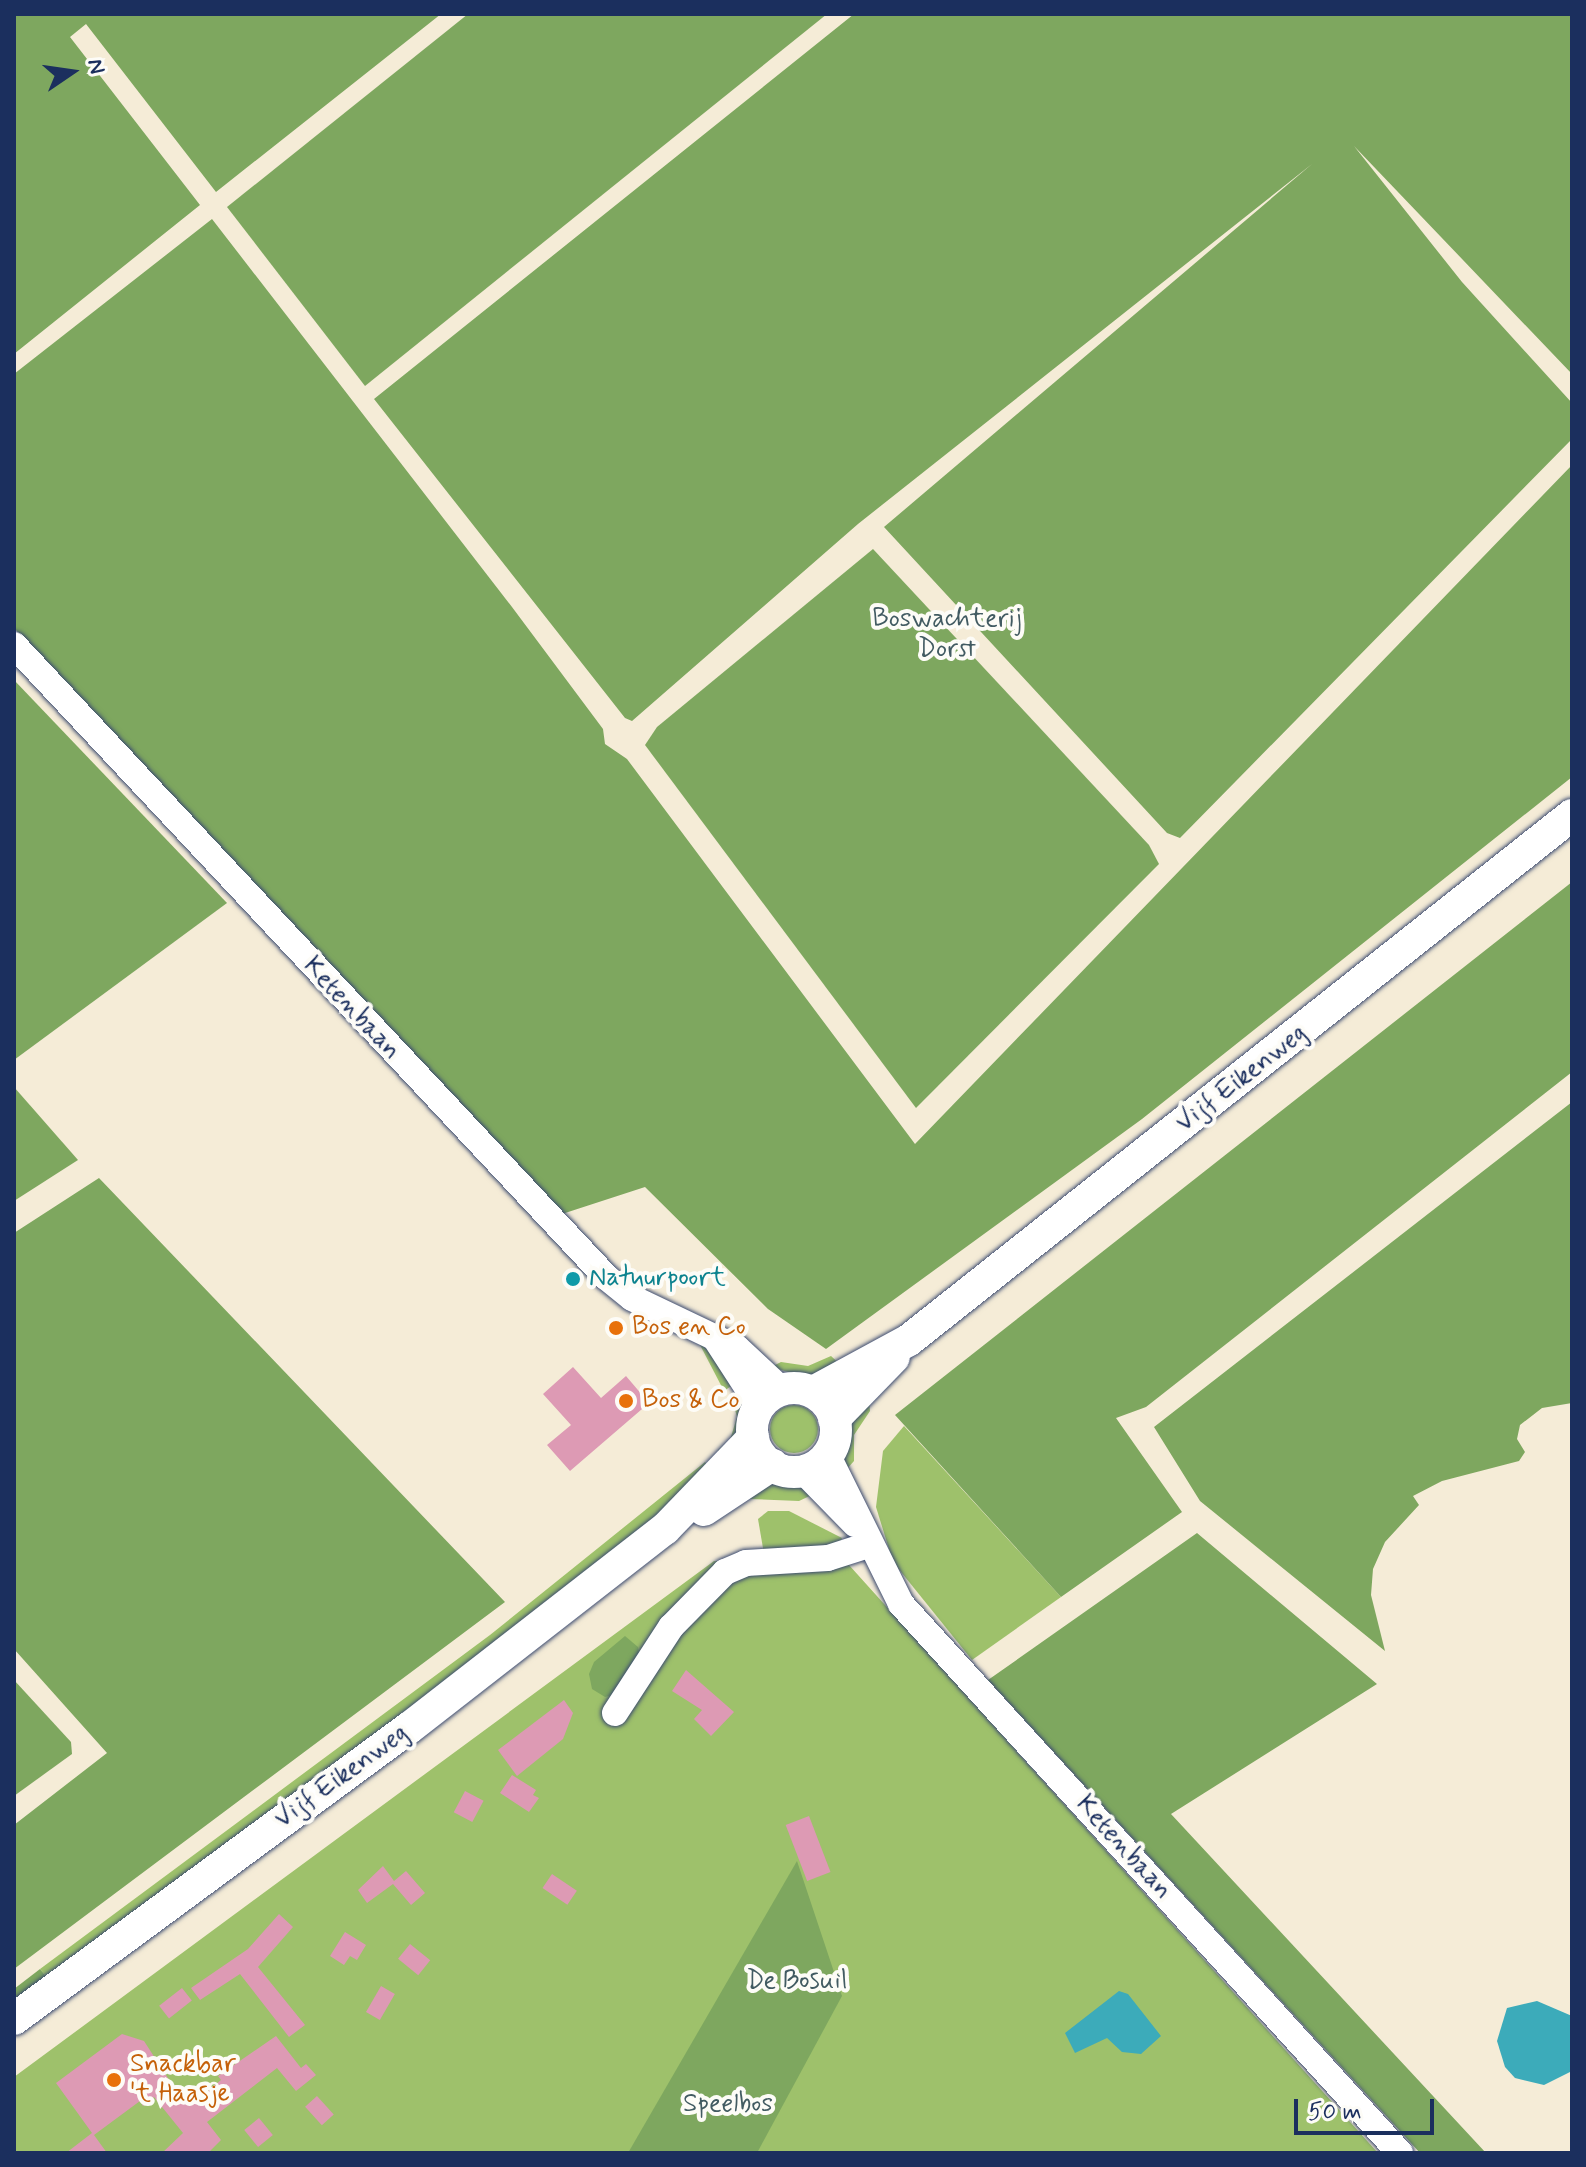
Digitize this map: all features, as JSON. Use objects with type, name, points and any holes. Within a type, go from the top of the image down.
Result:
[{"type":"main road","name":"Vijf Eikenweg","points":[[834,1419],[909,1340],[1572,815]]},
{"type":"main road","name":"Vijf Eikenweg","points":[[785,1396],[909,1340]]},
{"type":"main road","points":[[785,1396],[834,1419],[835,1437],[801,1463],[753,1438],[785,1396]]},
{"type":"main road","name":"Vijf Eikenweg","points":[[14,2019],[409,1728],[665,1529],[753,1438]]},
{"type":"main road","name":"Vijf Eikenweg","points":[[665,1529],[801,1463]]},
{"type":"street","name":"Ketenbaan","points":[[14,645],[606,1277],[632,1298],[747,1355],[785,1396]]},
{"type":"street","name":"Ketenbaan","points":[[801,1463],[865,1539],[901,1604],[1400,2153]]},
{"type":"street","points":[[615,1713],[671,1627],[725,1572],[746,1563],[828,1558],[865,1539]]},
{"type":"green space","points":[[14,14],[441,14],[216,192],[86,24],[70,37],[200,205],[14,354]]},
{"type":"green space","points":[[468,14],[827,14],[365,386],[227,207]]},
{"type":"green space","points":[[854,14],[1572,14],[1572,374],[1354,146],[1462,282],[1572,403],[1572,439],[1180,838],[1167,833],[884,527],[1312,164],[858,524],[632,721],[625,718],[374,399]]},
{"type":"green space","points":[[212,219],[512,607],[603,729],[605,744],[627,759],[915,1144],[1572,465],[1572,777],[1142,1119],[826,1349],[768,1309],[645,1187],[562,1214],[14,628],[14,374]]},
{"type":"green space","name":"Boswachterij Dorst","points":[[873,549],[1149,845],[1159,864],[916,1108],[645,745],[657,727]]},
{"type":"green space","points":[[14,680],[227,903],[14,1060]]},
{"type":"green space","points":[[1572,882],[1572,1072],[1146,1407],[1116,1418],[1182,1512],[1061,1597],[895,1415]]},
{"type":"green space","points":[[14,1087],[78,1160],[14,1201]]},
{"type":"green space","points":[[1572,1102],[1572,1403],[1542,1408],[1520,1425],[1517,1439],[1525,1452],[1519,1461],[1442,1481],[1413,1496],[1419,1505],[1385,1542],[1373,1569],[1371,1595],[1385,1651],[1200,1501],[1154,1427]]},
{"type":"green space","points":[[99,1178],[505,1602],[14,1969],[14,1825],[107,1753],[14,1649],[14,1233]]},
{"type":"green space","points":[[699,1343],[719,1358],[737,1382],[724,1391]]},
{"type":"green space","points":[[831,1356],[845,1369],[819,1381],[771,1367],[781,1362],[808,1366]]},
{"type":"green space","points":[[742,1391],[746,1410],[742,1436],[720,1458],[718,1450],[730,1440],[737,1417],[732,1398]]},
{"type":"green space","points":[[869,1399],[870,1411],[854,1435],[854,1461],[846,1470],[842,1454],[847,1424]]},
{"type":"green space","points":[[794,1405],[811,1412],[818,1429],[811,1446],[794,1453],[777,1446],[770,1429],[777,1412]]},
{"type":"green space","points":[[904,1426],[1061,1597],[972,1660],[893,1562],[876,1507],[883,1451]]},
{"type":"green space","points":[[705,1462],[712,1471],[690,1494],[50,1981],[40,1969],[490,1635]]},
{"type":"green space","points":[[771,1478],[799,1483],[816,1493],[799,1501],[750,1499],[744,1490]]},
{"type":"green space","points":[[768,1511],[789,1511],[842,1538],[839,1544],[764,1554],[758,1519]]},
{"type":"green space","points":[[1197,1533],[1377,1684],[1171,1814],[1486,2153],[1420,2153],[988,1680]]},
{"type":"green space","points":[[714,1561],[817,1569],[849,1565],[1378,2153],[14,2153],[14,2077]]},
{"type":"green space","points":[[625,1636],[638,1647],[640,1659],[619,1693],[605,1697],[592,1689],[589,1674],[594,1662]]},
{"type":"green space","points":[[14,1680],[71,1742],[72,1754],[14,1796]]},
{"type":"green space","points":[[797,1861],[842,1996],[757,2153],[628,2153]]},
{"type":"green space","points":[[40,1969],[50,1981],[14,2008],[14,1989]]},
{"type":"water","points":[[1119,1991],[1128,1994],[1161,2036],[1141,2054],[1122,2052],[1107,2038],[1075,2053],[1065,2033]]},
{"type":"water","points":[[1537,2001],[1572,2016],[1572,2071],[1544,2085],[1515,2078],[1505,2067],[1497,2041],[1507,2008]]},
{"type":"building","points":[[573,1367],[601,1398],[626,1376],[649,1403],[570,1471],[547,1445],[571,1425],[543,1394]]},
{"type":"building","points":[[686,1670],[734,1712],[711,1736],[694,1719],[702,1710],[672,1691]]},
{"type":"building","points":[[564,1700],[573,1713],[563,1739],[517,1776],[498,1750]]},
{"type":"building","points":[[512,1775],[536,1790],[533,1795],[539,1798],[529,1812],[500,1793]]},
{"type":"building","points":[[465,1791],[484,1801],[472,1822],[454,1812]]},
{"type":"building","points":[[809,1816],[831,1872],[807,1881],[786,1825]]},
{"type":"building","points":[[383,1866],[394,1881],[406,1871],[425,1893],[411,1905],[393,1884],[367,1903],[358,1890]]},
{"type":"building","points":[[552,1874],[577,1891],[567,1905],[542,1888]]},
{"type":"building","points":[[279,1914],[293,1927],[258,1967],[305,2025],[289,2037],[240,1974],[200,2000],[191,1988],[248,1949]]},
{"type":"building","points":[[345,1932],[366,1945],[357,1960],[350,1956],[344,1965],[330,1956]]},
{"type":"building","points":[[410,1944],[430,1960],[418,1975],[398,1959]]},
{"type":"building","points":[[381,1986],[395,1994],[380,2020],[366,2012]]},
{"type":"building","points":[[182,1988],[192,2001],[169,2018],[159,2006]]},
{"type":"building","points":[[122,2034],[144,2041],[182,2100],[187,2097],[193,2104],[221,2080],[218,2076],[276,2036],[301,2068],[306,2064],[316,2075],[296,2091],[277,2068],[207,2122],[221,2140],[208,2153],[162,2153],[183,2133],[154,2097],[143,2106],[140,2101],[94,2135],[107,2153],[66,2153],[92,2133],[56,2083]]},
{"type":"building","points":[[317,2096],[334,2115],[322,2125],[305,2107]]},
{"type":"building","points":[[259,2118],[273,2135],[258,2147],[244,2130]]},
{"type":"place","name":"Natuurpoort","points":[[573,1279]]},
{"type":"place","name":"Bos en Co","points":[[616,1328]]},
{"type":"place","name":"Bos & Co","points":[[626,1401]]},
{"type":"place","name":"Snackbar 't Haasje","points":[[114,2080]]},
{"type":"park label","name":"De Bosuil","points":[[797,1982]]},
{"type":"park label","name":"Speelbos","points":[[728,2105]]}]
